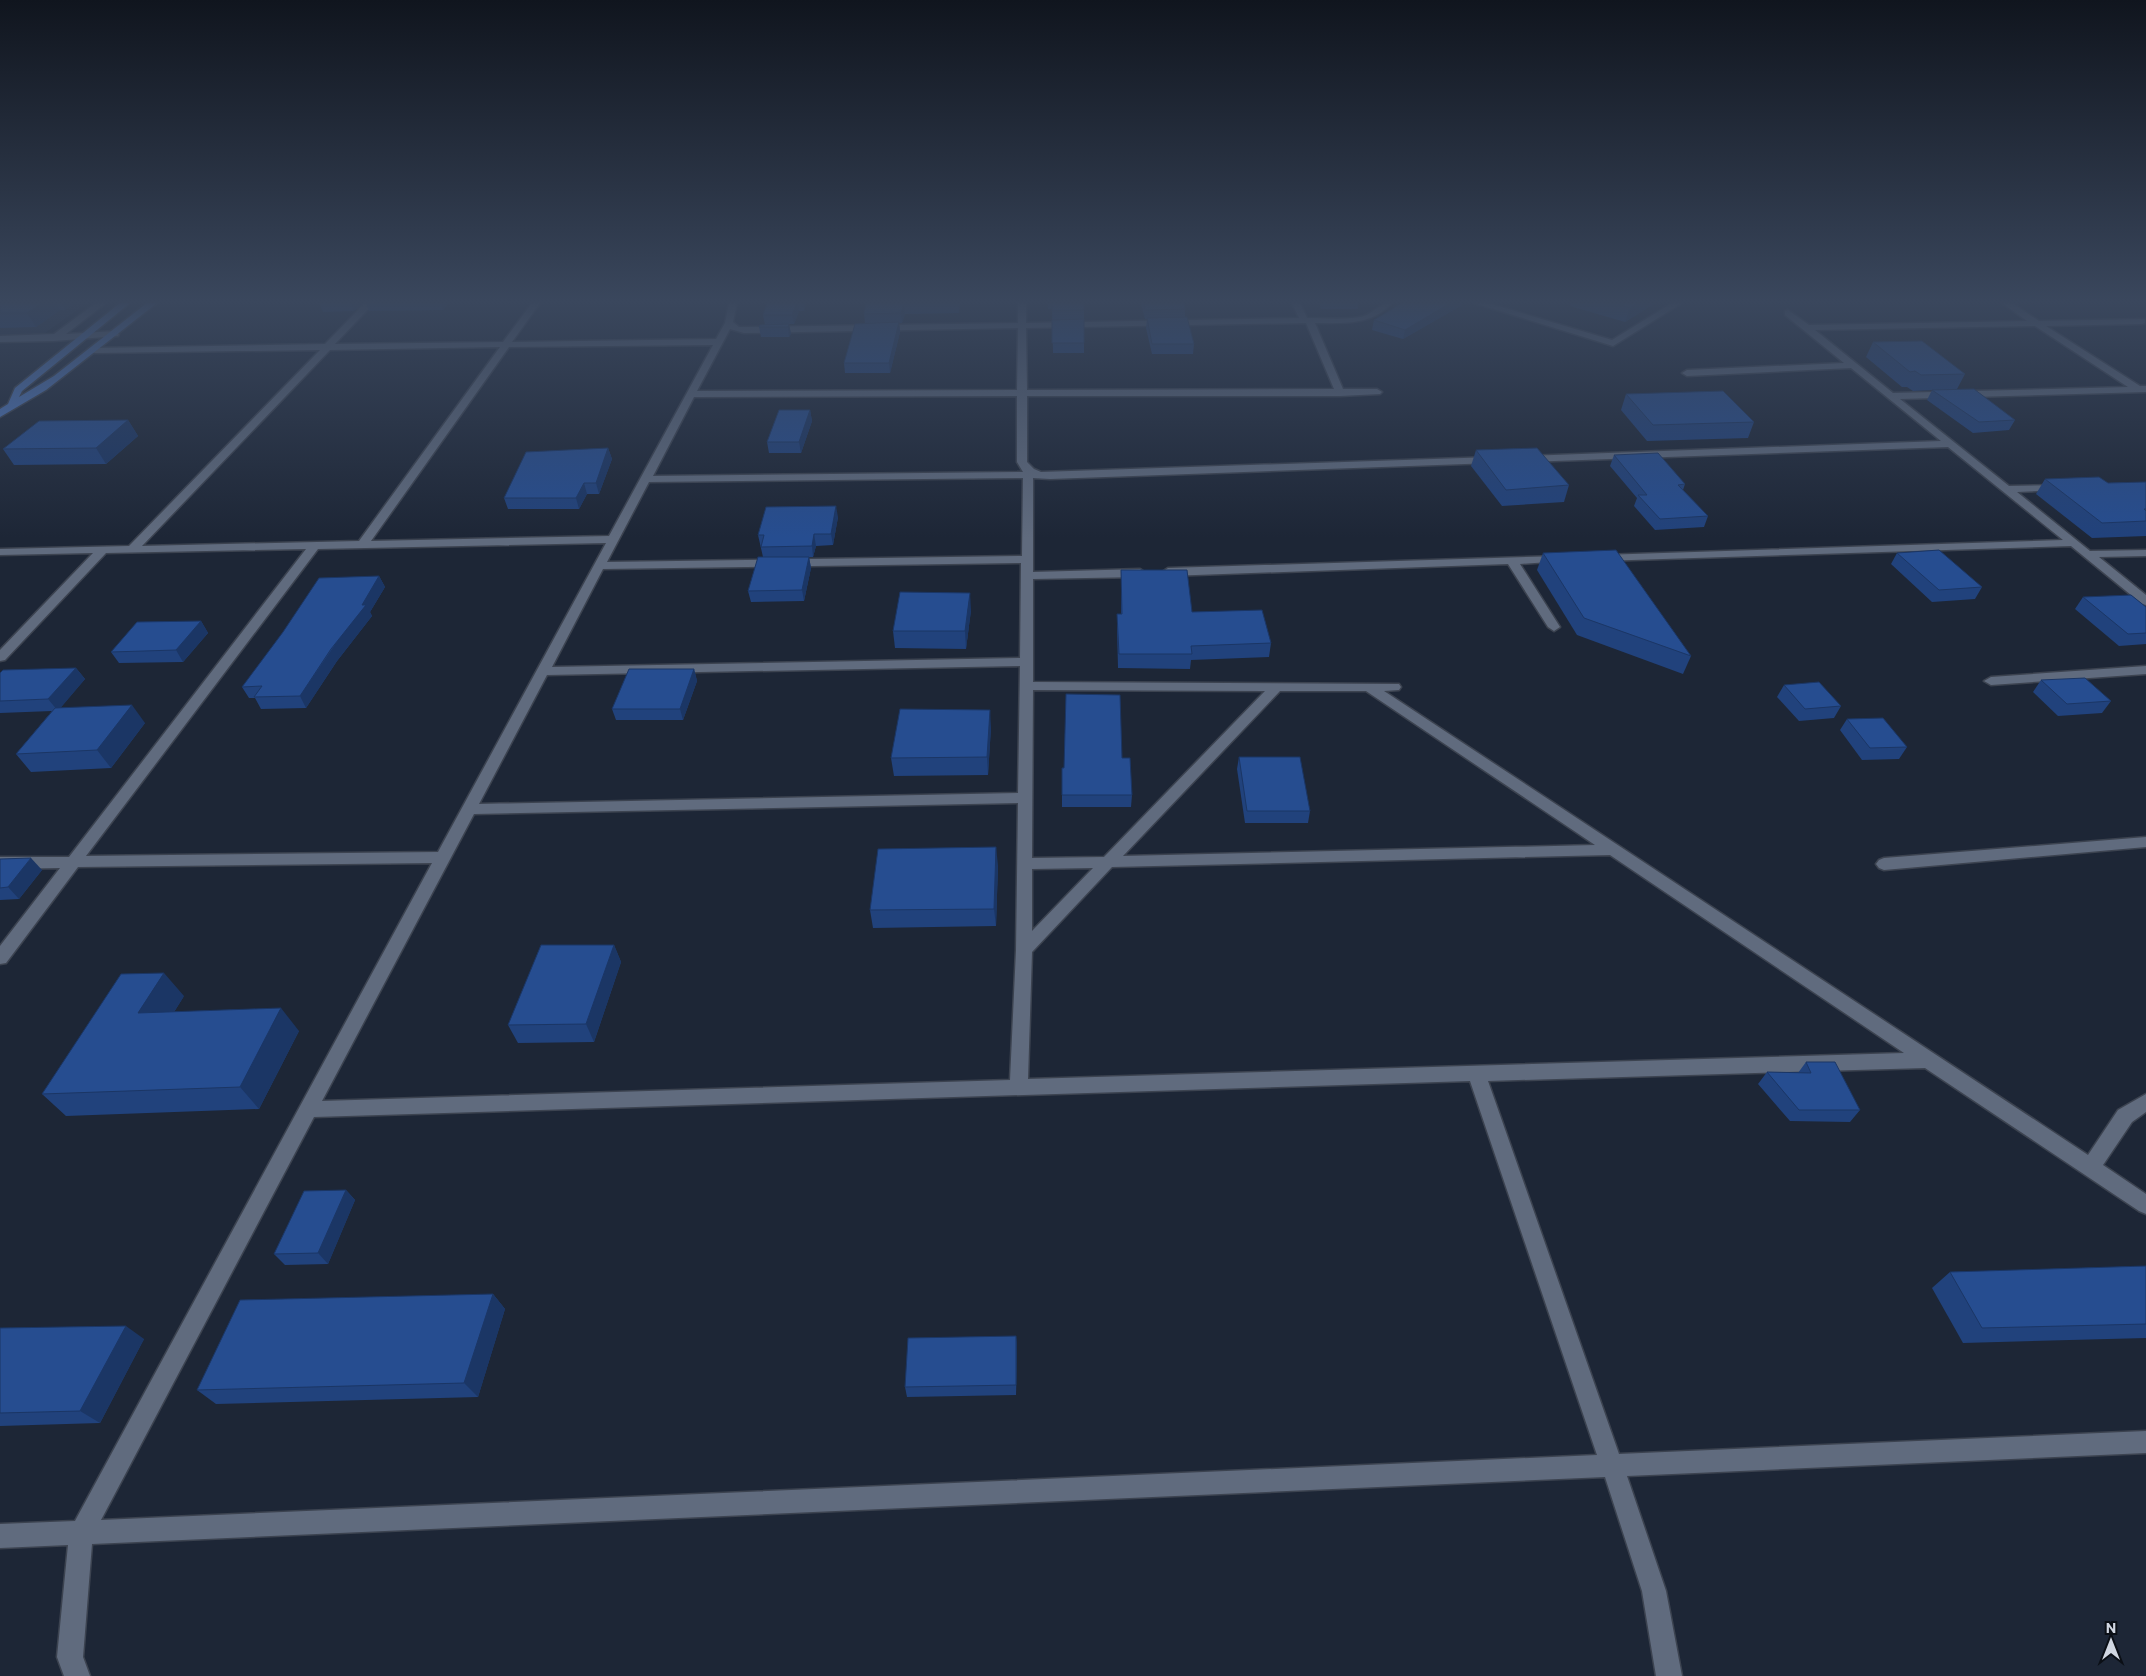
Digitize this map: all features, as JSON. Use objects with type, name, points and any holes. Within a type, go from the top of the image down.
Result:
[{"type":"main road","points":[[12,405],[18,390],[29,381]]},
{"type":"main road","points":[[0,414],[51,381]]},
{"type":"street","points":[[132,549],[295,381]]},
{"type":"street","points":[[363,544],[479,381]]},
{"type":"street","points":[[77,1676],[70,1657],[81,1533],[697,381]]},
{"type":"street","points":[[1019,1087],[1024,950],[1027,559],[1030,474],[1022,462],[1022,381]]},
{"type":"street","points":[[1335,381],[1340,393]]},
{"type":"street","points":[[1873,381],[2146,602]]},
{"type":"street","points":[[2128,381],[2143,391]]},
{"type":"street","points":[[1891,396],[2143,391]]},
{"type":"street","points":[[690,394],[1377,392]]},
{"type":"street","points":[[645,479],[1030,474],[1050,476],[1950,444]]},
{"type":"street","points":[[2006,489],[2066,487]]},
{"type":"street","points":[[0,552],[613,539]]},
{"type":"street","points":[[1591,558],[2074,543]]},
{"type":"street","points":[[0,958],[315,545]]},
{"type":"street","points":[[0,656],[103,550]]},
{"type":"street","points":[[2087,554],[2146,552]]},
{"type":"street","points":[[599,566],[1027,559]]},
{"type":"street","points":[[1027,576],[1571,559]]},
{"type":"street","points":[[1512,561],[1554,627]]},
{"type":"street","points":[[542,671],[1026,662]]},
{"type":"street","points":[[1991,681],[2146,670]]},
{"type":"street","points":[[1026,686],[1394,686]]},
{"type":"street","points":[[1024,950],[1277,686]]},
{"type":"street","points":[[1369,686],[2146,1205]]},
{"type":"street","points":[[468,809],[1025,798]]},
{"type":"street","points":[[1884,864],[2146,842]]},
{"type":"street","points":[[1025,864],[1614,850]]},
{"type":"street","points":[[0,864],[443,857]]},
{"type":"street","points":[[308,1109],[1929,1060]]},
{"type":"street","points":[[1476,1073],[1644,1558],[1651,1583],[1669,1676]]},
{"type":"street","points":[[2090,1168],[2126,1116],[2146,1102]]},
{"type":"street","points":[[0,1536],[2145,1443]]},
{"type":"building","points":[[1974,389],[2015,420],[1979,422],[1932,390]]},
{"type":"building","points":[[1723,391],[1754,422],[1653,425],[1626,394]]},
{"type":"building","points":[[779,410],[810,410],[799,442],[767,442]]},
{"type":"building","points":[[128,420],[96,448],[3,449],[39,421]]},
{"type":"building","points":[[608,448],[596,483],[584,483],[576,498],[504,498],[526,452]]},
{"type":"building","points":[[1537,448],[1569,485],[1506,490],[1476,450]]},
{"type":"building","points":[[1658,453],[1685,484],[1678,485],[1708,516],[1660,519],[1638,495],[1647,495],[1614,455]]},
{"type":"building","points":[[2099,477],[2108,483],[2146,482],[2146,509],[2144,509],[2146,511],[2146,521],[2102,523],[2045,479]]},
{"type":"building","points":[[836,506],[831,534],[814,534],[812,546],[761,547],[764,535],[758,535],[766,507]]},
{"type":"building","points":[[1616,550],[1691,656],[1584,618],[1543,553]]},
{"type":"building","points":[[1939,550],[1982,587],[1939,590],[1897,553]]},
{"type":"building","points":[[758,557],[809,557],[802,590],[748,591]]},
{"type":"building","points":[[1121,570],[1187,570],[1192,612],[1262,610],[1271,643],[1191,646],[1192,654],[1119,654],[1117,614],[1122,614]]},
{"type":"building","points":[[379,576],[362,605],[366,605],[331,649],[300,696],[254,697],[262,686],[242,687],[283,632],[319,578]]},
{"type":"building","points":[[900,592],[970,593],[965,631],[893,631]]},
{"type":"building","points":[[2131,595],[2146,607],[2146,633],[2128,634],[2083,597]]},
{"type":"building","points":[[201,621],[176,650],[111,652],[137,622]]},
{"type":"building","points":[[76,668],[48,699],[0,701],[0,673],[3,670]]},
{"type":"building","points":[[629,669],[694,669],[680,709],[612,709]]},
{"type":"building","points":[[2085,678],[2111,701],[2067,704],[2041,680]]},
{"type":"building","points":[[1819,682],[1841,706],[1805,709],[1784,685]]},
{"type":"building","points":[[1066,694],[1120,695],[1122,758],[1130,758],[1132,795],[1062,795]]},
{"type":"building","points":[[132,705],[97,750],[16,754],[55,708]]},
{"type":"building","points":[[900,709],[990,710],[987,757],[891,758]]},
{"type":"building","points":[[1883,718],[1907,747],[1870,748],[1847,719]]},
{"type":"building","points":[[1239,757],[1300,757],[1310,811],[1247,811]]},
{"type":"building","points":[[996,847],[994,909],[870,910],[878,849]]},
{"type":"building","points":[[31,858],[8,887],[0,888],[0,859]]},
{"type":"building","points":[[541,945],[614,945],[586,1024],[508,1025]]},
{"type":"building","points":[[164,973],[138,1013],[281,1008],[240,1087],[42,1094],[121,974]]},
{"type":"building","points":[[1806,1062],[1835,1062],[1860,1110],[1799,1110],[1767,1072],[1811,1073]]},
{"type":"building","points":[[346,1190],[318,1253],[274,1254],[304,1191]]},
{"type":"building","points":[[2146,1266],[2146,1324],[1982,1328],[1950,1272]]},
{"type":"building","points":[[493,1294],[464,1383],[197,1390],[240,1300]]},
{"type":"building","points":[[126,1326],[80,1411],[0,1413],[0,1328]]},
{"type":"building","points":[[1016,1336],[1016,1385],[905,1387],[908,1338]]}]
